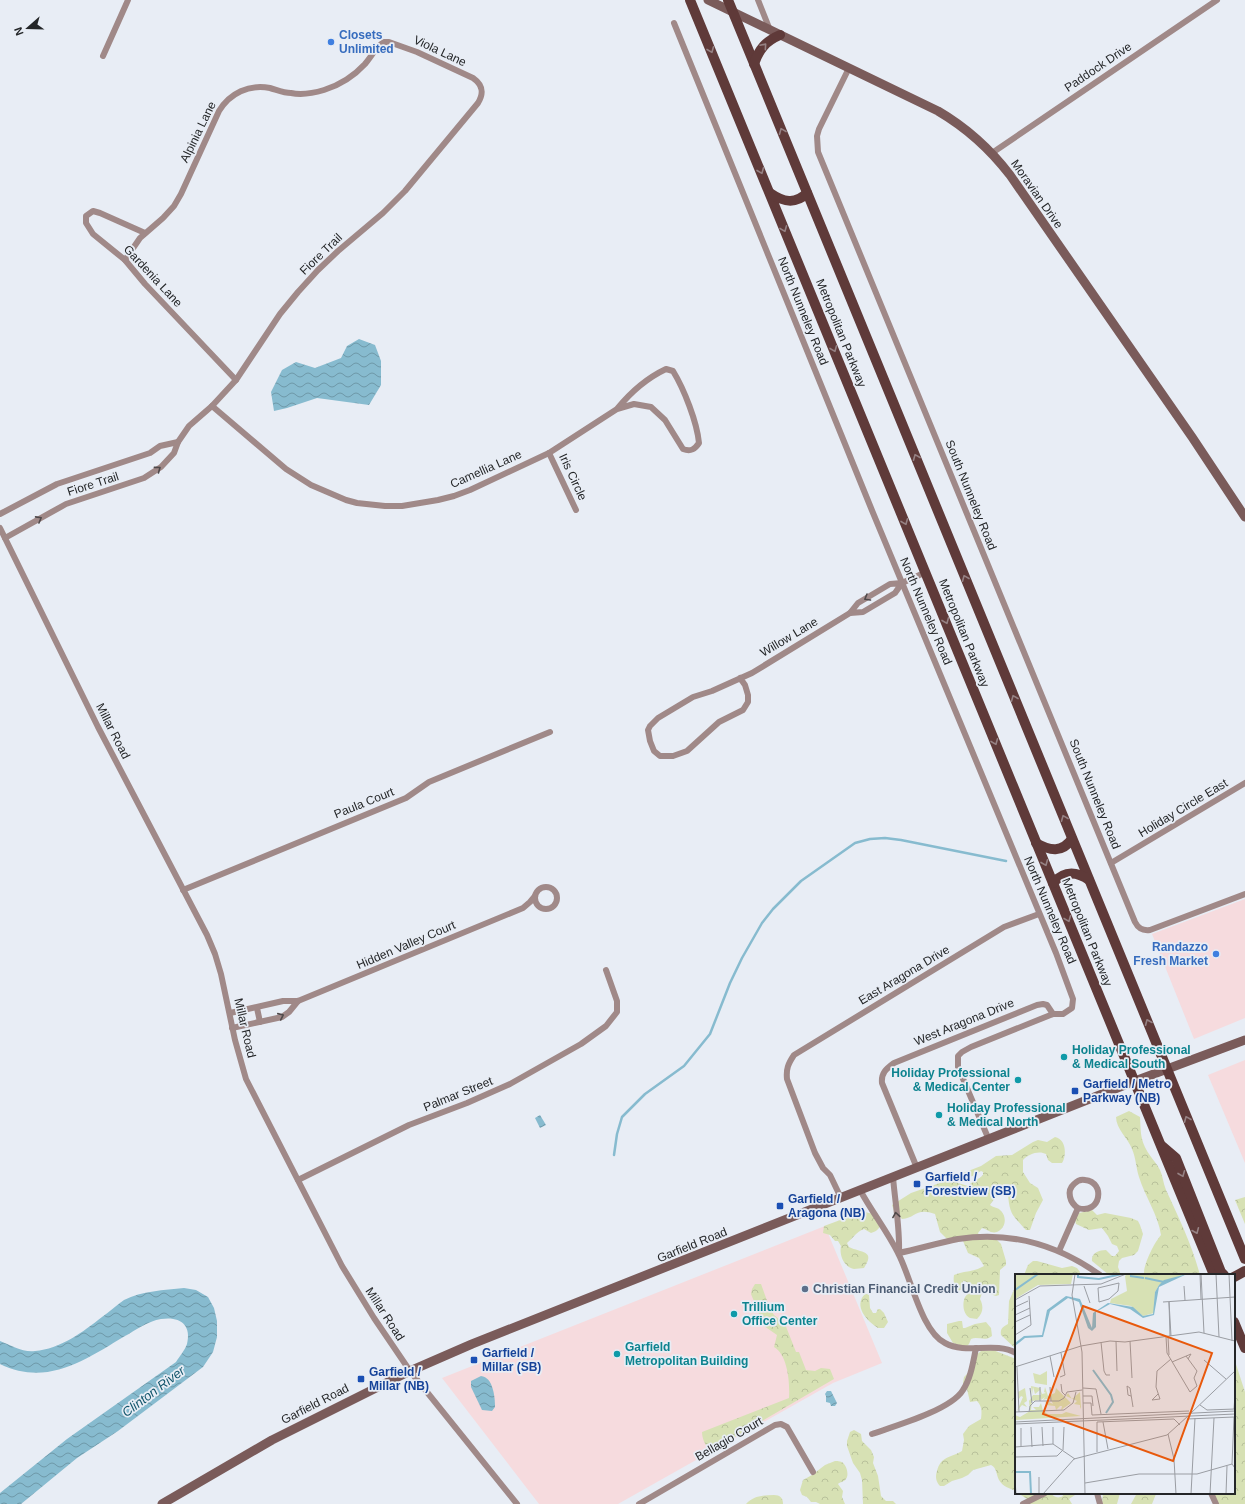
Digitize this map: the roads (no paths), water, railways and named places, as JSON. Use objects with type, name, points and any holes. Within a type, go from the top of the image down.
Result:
[{"type":"main road","name":"Metropolitan Parkway","points":[[690,0],[1214,1274]]},
{"type":"main road","name":"Moravian Drive","points":[[708,0],[950,118],[972,134],[992,153],[1010,175],[1100,304],[1192,437],[1245,517]]},
{"type":"main road","name":"Metropolitan Parkway","points":[[728,0],[1245,1259]]},
{"type":"main road","points":[[754,64],[763,46],[770,40],[780,35]]},
{"type":"main road","points":[[770,193],[778,199],[789,202],[799,199],[807,193]]},
{"type":"main road","points":[[1036,843],[1044,848],[1056,850],[1065,847],[1072,839]]},
{"type":"main road","points":[[1053,883],[1062,875],[1067,873],[1078,874],[1089,880]]},
{"type":"main road","name":"Garfield Road","points":[[162,1504],[272,1440],[410,1370],[1135,1081],[1245,1040]]},
{"type":"main road","points":[[1160,1143],[1176,1158],[1223,1274]]},
{"type":"main road","points":[[1235,1276],[1245,1271]]},
{"type":"main road","points":[[1235,1324],[1245,1348]]},
{"type":"street","points":[[103,56],[128,0]]},
{"type":"street","points":[[758,0],[770,30]]},
{"type":"street","name":"Paddock Drive","points":[[992,153],[1217,0]]},
{"type":"street","name":"North Nunneley Road","points":[[674,23],[902,584],[1056,953],[1073,999],[1072,1008],[1063,1014],[1052,1014],[971,1047],[958,1056],[958,1067],[989,1140]]},
{"type":"street","name":"Viola Lane","points":[[384,42],[393,42],[473,78],[482,88]]},
{"type":"street","name":"Alpinia Lane","points":[[125,260],[140,238],[174,206],[181,194],[218,112],[230,97],[238,92],[252,87],[268,88],[291,93],[309,93],[324,90],[339,84],[350,77],[384,42]]},
{"type":"street","name":"South Nunneley Road","points":[[849,68],[819,129],[817,136],[818,152],[1135,922],[1141,929],[1150,930],[1245,894]]},
{"type":"street","name":"Fiore Trail","points":[[5,538],[66,504],[144,478],[161,467],[174,453],[178,442],[189,426],[212,406],[236,380],[268,331],[298,292],[333,256],[383,213],[405,191],[478,103],[482,95],[482,88]]},
{"type":"street","name":"Gardenia Lane","points":[[145,233],[100,213],[93,211],[86,216],[86,223],[93,234],[125,260],[145,284],[236,380]]},
{"type":"street","name":"Camellia Lane","points":[[212,406],[286,469],[307,482],[325,491],[357,503],[385,506],[419,504],[454,496],[549,453],[617,409],[629,395],[658,373],[666,369],[673,371],[680,382],[698,433],[699,443],[694,449],[688,451],[683,449],[665,420],[651,407],[634,404],[617,409]]},
{"type":"street","name":"Fiore Trail","points":[[0,514],[57,484],[150,453],[160,446],[178,442]]},
{"type":"street","name":"Iris Circle","points":[[549,453],[576,510]]},
{"type":"street","name":"Millar Road","points":[[0,528],[98,727],[215,954],[225,991],[232,1028],[246,1078],[320,1223],[355,1287],[410,1370],[517,1504]]},
{"type":"street","name":"Willow Lane","points":[[850,613],[863,612],[895,593],[902,584],[926,572]]},
{"type":"street","name":"Willow Lane","points":[[740,678],[745,685],[748,695],[748,702],[743,710],[719,722],[687,750],[673,756],[660,756],[654,751],[648,730],[658,718],[693,697],[712,691],[740,678],[752,673],[850,613],[858,603],[890,584],[902,584]]},
{"type":"street","name":"Paula Court","points":[[183,890],[406,798],[430,782],[550,732]]},
{"type":"street","name":"Holiday Circle East","points":[[1111,863],[1245,783]]},
{"type":"street","name":"Hidden Valley Court","points":[[232,1028],[282,1017],[298,1002],[522,908],[530,902],[539,890],[546,887],[552,890],[556,896],[556,902],[551,908],[522,908]]},
{"type":"street","points":[[535,896],[536,903],[541,908]]},
{"type":"street","name":"East Aragona Drive","points":[[841,1198],[830,1175],[823,1168],[815,1153],[787,1079],[786,1072],[788,1064],[794,1055],[1004,927],[1039,914]]},
{"type":"street","name":"Palmar Street","points":[[298,1180],[409,1126],[467,1104],[510,1084],[581,1044],[606,1026],[617,1012],[617,1001],[606,970]]},
{"type":"street","name":"Hidden Valley Court","points":[[230,1013],[283,1001],[298,1002]]},
{"type":"street","name":"West Aragona Drive","points":[[917,1168],[882,1083],[883,1072],[894,1063],[1037,1005],[1047,1005],[1052,1014]]},
{"type":"street","points":[[257,1008],[260,1022]]},
{"type":"street","points":[[893,1177],[894,1204],[899,1234],[899,1253]]},
{"type":"street","points":[[1087,1180],[1097,1188],[1098,1199],[1090,1208],[1078,1208],[1072,1202],[1069,1194],[1070,1190],[1075,1183],[1087,1180]]},
{"type":"street","points":[[860,1190],[899,1253],[926,1322],[932,1333],[948,1345],[956,1347],[997,1348],[1010,1350],[1015,1353]]},
{"type":"street","points":[[1058,1251],[1078,1208]]},
{"type":"street","points":[[899,1253],[958,1239],[1002,1237],[1021,1239],[1058,1251],[1087,1266],[1099,1274]]},
{"type":"street","points":[[872,1434],[942,1408],[957,1398],[964,1390],[971,1371],[976,1348]]},
{"type":"street","name":"Bellagio Court","points":[[639,1504],[775,1425],[781,1424],[787,1427],[813,1472]]},
{"type":"street","points":[[1023,1504],[1043,1494]]},
{"type":"street","points":[[1097,1494],[1100,1504]]},
{"type":"street","points":[[1211,1494],[1216,1504]]},
{"type":"water","points":[[359,339],[375,345],[381,361],[381,385],[369,405],[317,398],[274,411],[271,392],[282,370],[296,362],[315,368],[341,358],[347,346]]},
{"type":"water","points":[[540,1115],[546,1125],[540,1128],[535,1118]]},
{"type":"water","name":"Clinton River","points":[[184,1288],[196,1290],[208,1297],[214,1308],[217,1321],[217,1337],[213,1352],[203,1367],[118,1431],[77,1458],[21,1504],[0,1504],[0,1493],[67,1439],[176,1362],[187,1344],[188,1331],[183,1323],[178,1320],[167,1318],[156,1320],[142,1326],[95,1354],[65,1368],[50,1372],[34,1373],[17,1370],[0,1364],[0,1341],[26,1351],[44,1350],[71,1339],[79,1334],[124,1300],[161,1290]]},
{"type":"water","points":[[481,1376],[485,1377],[491,1384],[495,1407],[492,1411],[482,1410],[471,1387],[471,1381]]},
{"type":"water","points":[[827,1391],[831,1391],[837,1403],[835,1406],[831,1406],[830,1403],[826,1402],[825,1394]]},
{"type":"waterway","points":[[614,1155],[617,1134],[622,1117],[645,1094],[684,1066],[710,1034],[730,983],[762,923],[773,909],[801,881],[855,843],[870,839],[885,838],[901,840],[1006,861]]},
{"type":"place","name":"Closets Unlimited","points":[[331,42]]},
{"type":"place","name":"Randazzo Fresh Market","points":[[1216,954]]},
{"type":"place","name":"Holiday Professional & Medical South","points":[[1064,1057]]},
{"type":"place","name":"Holiday Professional & Medical Center","points":[[1018,1080]]},
{"type":"place","name":"Garfield / Metro Parkway (NB)","points":[[1075,1091]]},
{"type":"place","name":"Holiday Professional & Medical North","points":[[939,1115]]},
{"type":"place","name":"Garfield / Forestview (SB)","points":[[917,1184]]},
{"type":"place","name":"Garfield / Aragona (NB)","points":[[780,1206]]},
{"type":"place","name":"Christian Financial Credit Union","points":[[805,1289]]},
{"type":"place","name":"Trillium Office Center","points":[[734,1314]]},
{"type":"place","name":"Garfield Metropolitan Building","points":[[617,1354]]},
{"type":"place","name":"Garfield / Millar (SB)","points":[[474,1360]]},
{"type":"place","name":"Garfield / Millar (NB)","points":[[361,1379]]}]
